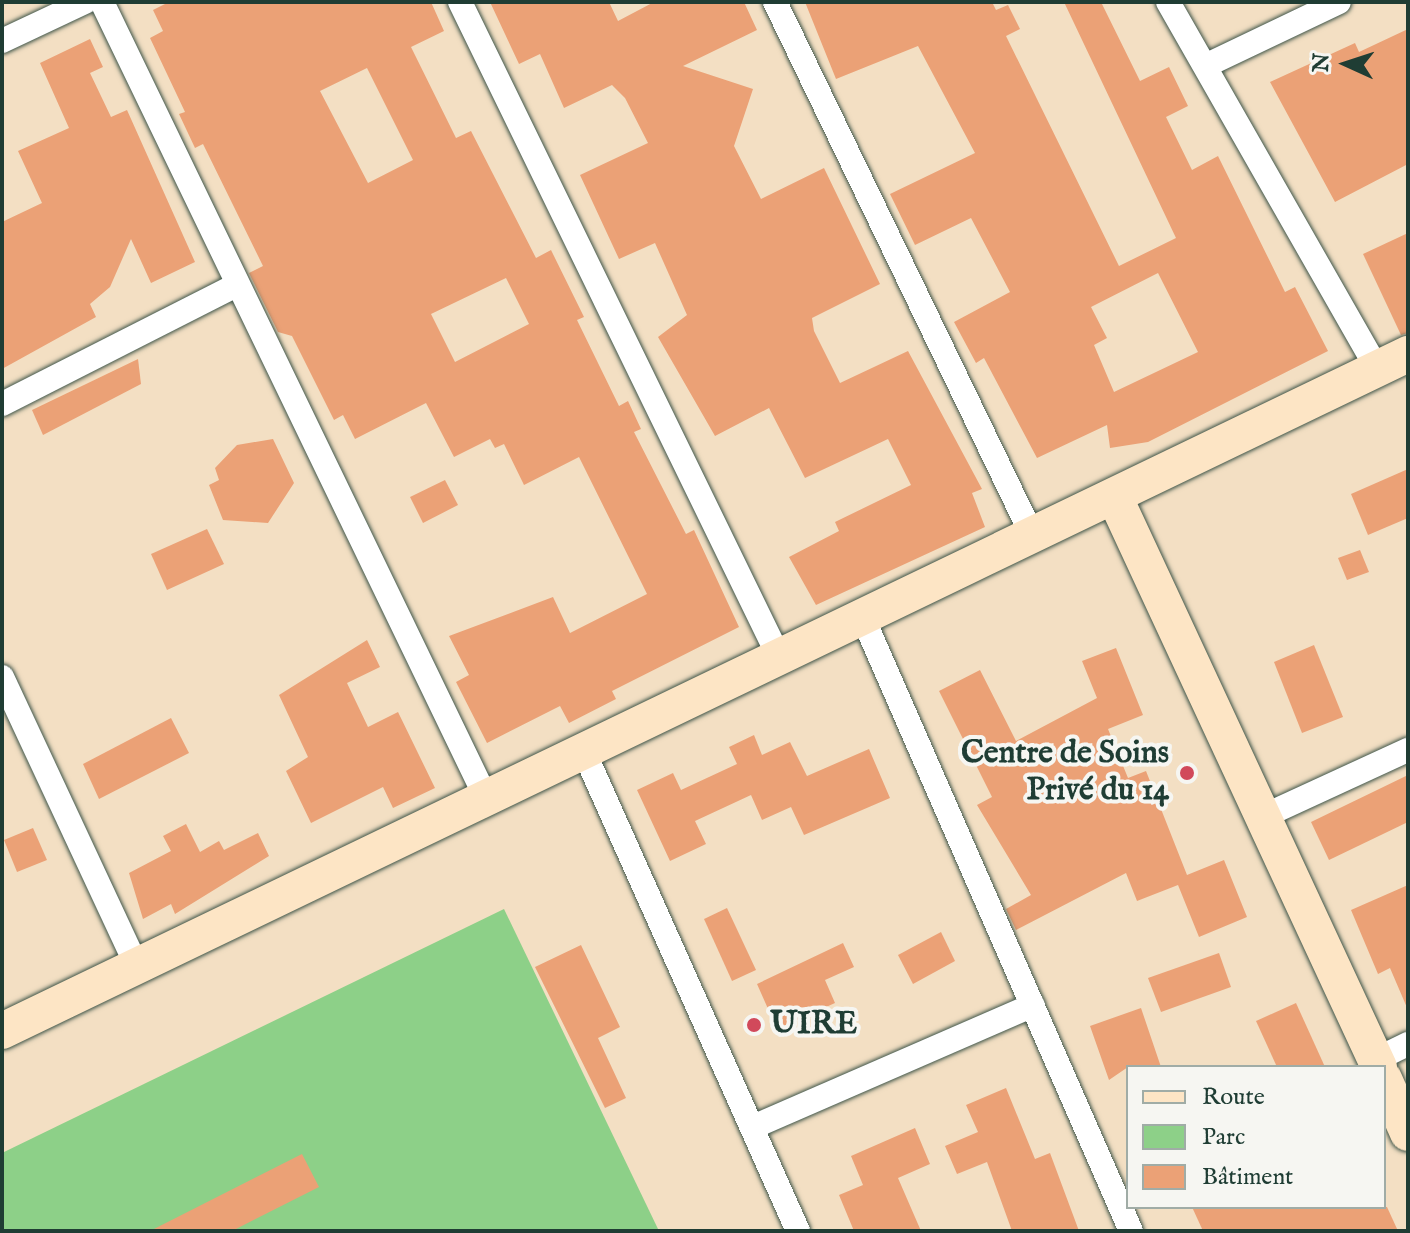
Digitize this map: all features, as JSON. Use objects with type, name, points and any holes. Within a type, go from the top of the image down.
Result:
[{"type":"main road","points":[[2,1031],[585,754],[1393,361]]},
{"type":"main road","points":[[1115,498],[1377,1065]]},
{"type":"main road","points":[[1386,1084],[1408,1133]]},
{"type":"street","points":[[2,41],[85,2]]},
{"type":"street","points":[[102,2],[233,287],[487,800]]},
{"type":"street","points":[[460,2],[780,659]]},
{"type":"street","points":[[775,2],[1033,537]]},
{"type":"street","points":[[1168,2],[1393,361]]},
{"type":"street","points":[[1207,65],[1339,2]]},
{"type":"street","points":[[2,404],[233,287]]},
{"type":"street","points":[[863,618],[1131,1231]]},
{"type":"street","points":[[2,677],[137,966]]},
{"type":"street","points":[[1262,817],[1408,750]]},
{"type":"street","points":[[585,754],[798,1231]]},
{"type":"street","points":[[753,1127],[1033,1005]]},
{"type":"street","points":[[1384,1065],[1408,1044]]},
{"type":"green space","points":[[504,909],[659,1231],[2,1231],[2,1153]]},
{"type":"building","points":[[169,2],[431,2],[444,31],[411,47],[456,138],[471,131],[536,258],[551,250],[584,317],[577,320],[619,406],[628,401],[641,429],[634,432],[686,534],[694,530],[739,627],[612,691],[616,699],[569,723],[560,706],[487,743],[456,682],[469,675],[449,636],[553,597],[570,633],[647,594],[579,457],[524,485],[504,444],[495,448],[490,439],[454,457],[426,403],[355,439],[343,415],[334,420],[292,336],[278,332],[249,273],[263,266],[203,144],[195,148],[179,114],[185,112],[150,38],[163,31],[153,10]],"holes":[[[367,68],[413,160],[368,183],[320,91]],[[506,278],[529,324],[455,362],[431,314]]]},
{"type":"building","points":[[490,2],[609,2],[618,21],[654,2],[744,2],[757,30],[683,66],[753,89],[734,146],[761,199],[824,168],[880,284],[812,318],[814,331],[840,383],[908,351],[982,489],[972,493],[985,527],[816,605],[789,557],[839,531],[835,522],[911,485],[888,439],[805,478],[769,408],[715,436],[658,337],[687,315],[655,243],[619,259],[580,175],[648,143],[625,98],[612,85],[564,108],[540,54],[519,64]]},
{"type":"building","points":[[805,2],[992,2],[996,10],[1008,5],[1020,29],[1006,36],[1119,266],[1176,238],[1064,2],[1101,2],[1140,81],[1169,67],[1188,106],[1166,117],[1192,170],[1218,156],[1285,292],[1295,287],[1328,351],[1148,442],[1110,448],[1107,425],[1037,458],[984,358],[976,363],[954,322],[1010,292],[971,218],[915,245],[890,194],[975,153],[918,46],[836,79]],"holes":[[[1158,273],[1198,352],[1114,392],[1094,345],[1107,338],[1091,307]]]},
{"type":"building","points":[[1408,29],[1408,164],[1335,202],[1270,82],[1355,43],[1359,52]]},
{"type":"building","points":[[90,39],[103,67],[90,73],[111,117],[127,110],[195,262],[151,283],[131,239],[110,287],[90,304],[96,317],[2,369],[2,222],[42,203],[18,151],[69,128],[40,63]]},
{"type":"building","points":[[1408,233],[1408,333],[1401,335],[1363,254]]},
{"type":"building","points":[[138,359],[141,384],[43,435],[32,410]]},
{"type":"building","points":[[273,439],[294,483],[268,523],[223,520],[209,485],[219,480],[215,468],[237,445]]},
{"type":"building","points":[[1408,469],[1408,518],[1368,535],[1351,494]]},
{"type":"building","points":[[445,480],[458,505],[423,523],[410,497]]},
{"type":"building","points":[[207,529],[224,564],[167,590],[151,554]]},
{"type":"building","points":[[1360,550],[1369,572],[1347,580],[1338,558]]},
{"type":"building","points":[[367,640],[380,667],[347,683],[368,727],[398,712],[435,788],[393,808],[383,787],[311,823],[286,771],[308,757],[279,695]]},
{"type":"building","points":[[1314,645],[1343,717],[1302,733],[1274,662]]},
{"type":"building","points":[[1116,648],[1143,715],[1108,729],[1128,778],[1146,771],[1187,875],[1224,860],[1247,917],[1199,937],[1178,885],[1137,901],[1126,873],[1016,930],[1006,909],[1031,895],[977,805],[992,797],[939,691],[980,670],[1016,741],[1097,698],[1082,661]]},
{"type":"building","points":[[171,718],[189,753],[99,799],[83,764]]},
{"type":"building","points":[[754,735],[762,755],[790,742],[807,776],[869,749],[890,798],[804,835],[791,807],[762,820],[751,795],[695,821],[706,844],[670,861],[637,790],[673,773],[681,790],[737,764],[729,747]]},
{"type":"building","points":[[1408,775],[1408,822],[1329,860],[1311,822]]},
{"type":"building","points":[[186,824],[200,852],[219,841],[224,850],[258,833],[269,856],[175,914],[171,904],[143,919],[129,873],[171,851],[163,836]]},
{"type":"building","points":[[33,828],[47,860],[17,872],[4,840]]},
{"type":"building","points":[[1408,885],[1408,1010],[1390,968],[1378,974],[1351,910]]},
{"type":"building","points":[[727,908],[756,970],[732,981],[704,919]]},
{"type":"building","points":[[941,932],[955,961],[913,984],[898,955]]},
{"type":"building","points":[[843,943],[854,967],[825,980],[835,1003],[777,1029],[757,984]]},
{"type":"building","points":[[581,945],[620,1027],[598,1038],[626,1098],[605,1108],[535,967]]},
{"type":"building","points":[[1219,953],[1231,987],[1161,1012],[1148,978]]},
{"type":"building","points":[[1296,1003],[1324,1065],[1276,1065],[1256,1021]]},
{"type":"building","points":[[1141,1008],[1160,1065],[1126,1065],[1126,1068],[1109,1080],[1090,1026]]},
{"type":"building","points":[[1006,1088],[1035,1159],[1050,1153],[1079,1231],[1012,1231],[987,1162],[957,1174],[945,1146],[978,1132],[966,1105]]},
{"type":"building","points":[[915,1128],[930,1164],[898,1178],[921,1231],[854,1231],[839,1195],[863,1185],[851,1156]]},
{"type":"building","points":[[302,1154],[319,1187],[232,1231],[150,1231]]},
{"type":"building","points":[[1387,1207],[1398,1231],[1203,1231],[1193,1209]]},
{"type":"place","name":"Centre de Soins Privé du 14","points":[[1187,773]]},
{"type":"place","name":"UIRE","points":[[754,1025]]}]
